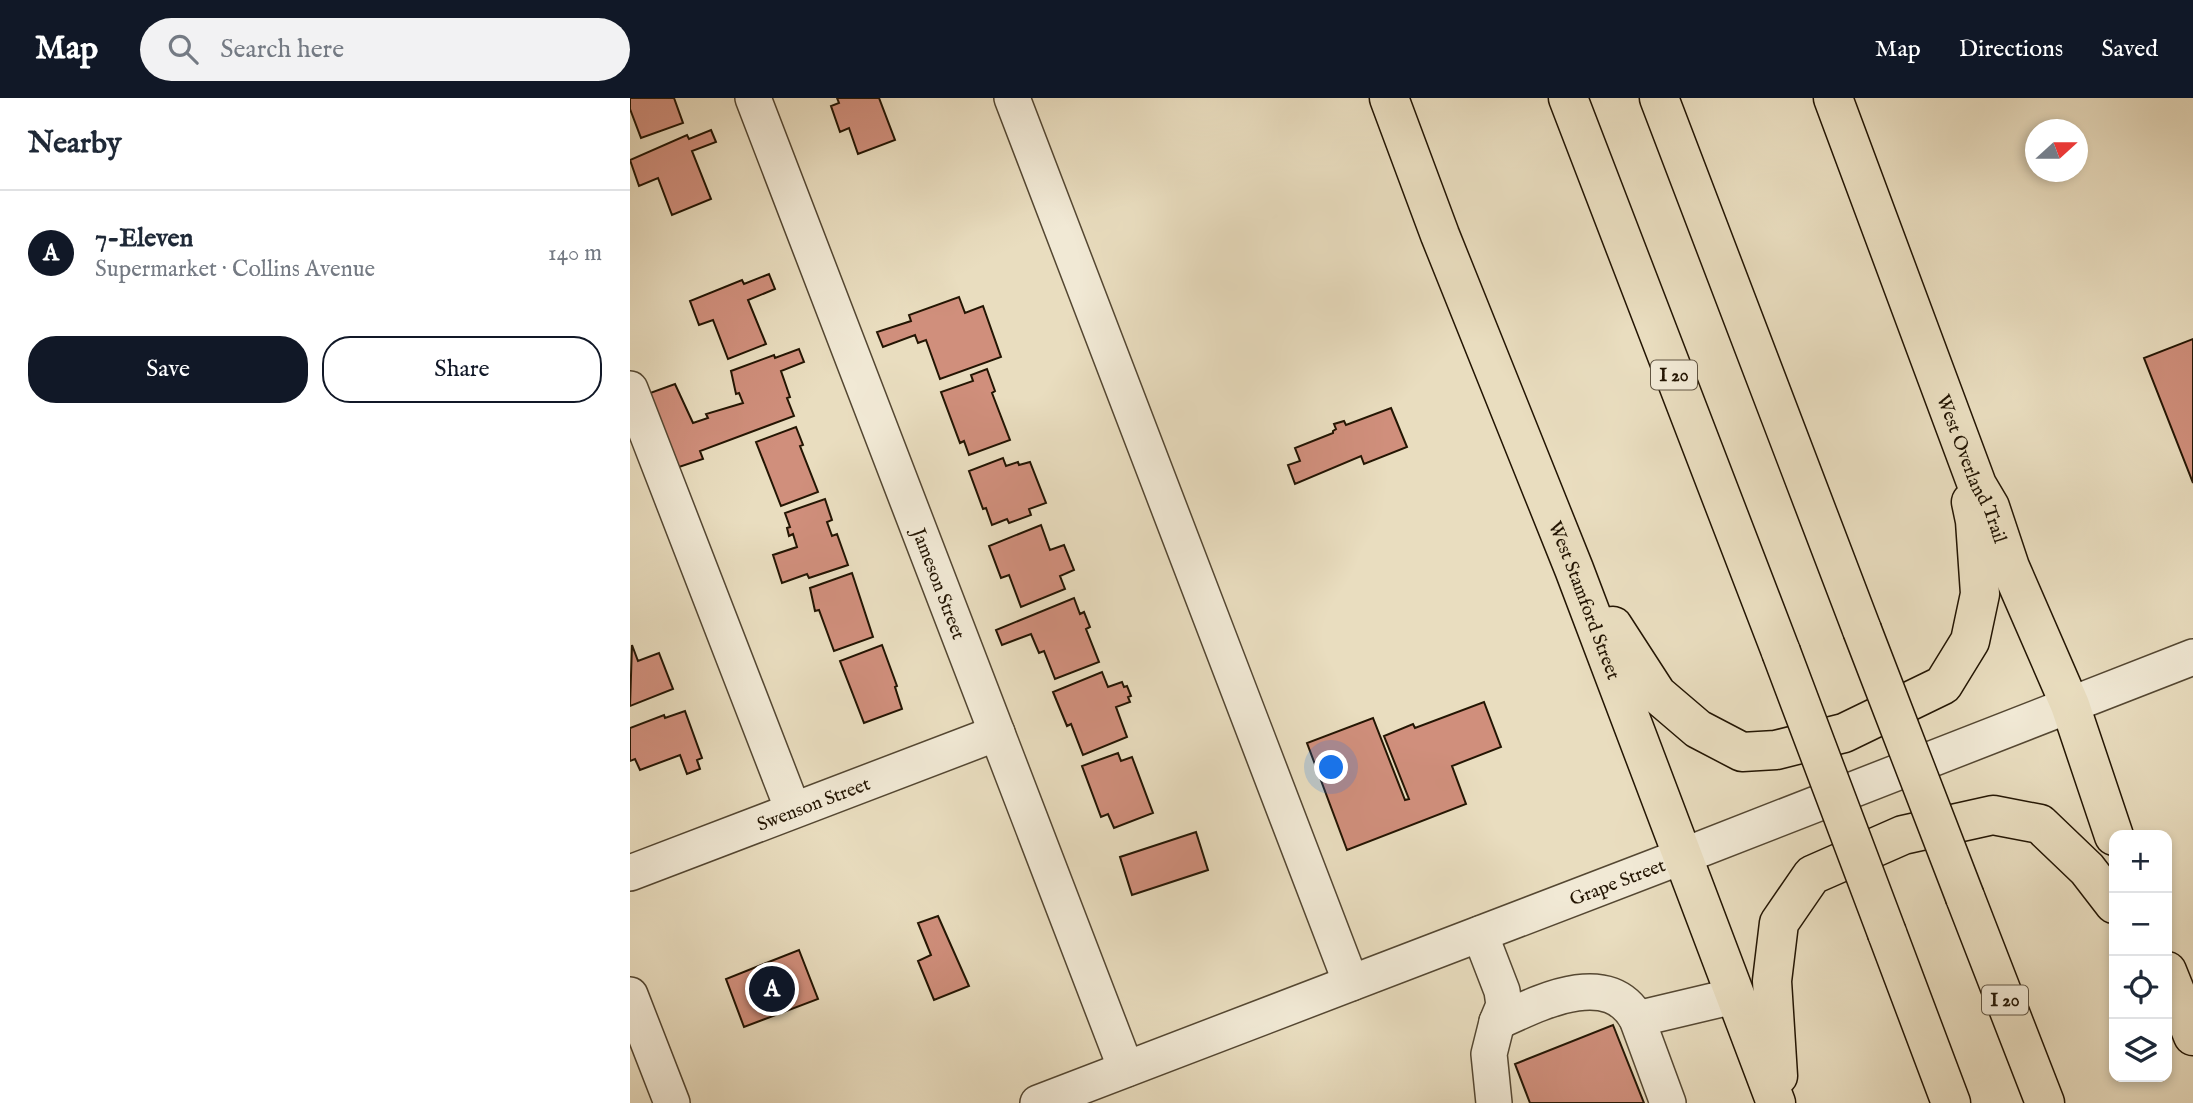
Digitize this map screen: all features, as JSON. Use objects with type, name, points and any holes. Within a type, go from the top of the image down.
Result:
[{"type":"main road","name":"West Stamford Street","points":[[1389,98],[1440,235],[1574,569],[1734,996],[1778,1103]]},
{"type":"main road","name":"I 20","points":[[1568,98],[1951,1103]]},
{"type":"main road","name":"I 20","points":[[1659,98],[2045,1103]]},
{"type":"main road","name":"West Overland Trail","points":[[1833,98],[1977,485],[1990,507],[2010,566],[2070,705],[2112,830]]},
{"type":"main road","points":[[1574,569],[1657,694],[1698,729],[1742,752],[1776,750],[1844,733],[1943,685],[1970,641],[1980,594],[1975,521],[1948,406]]},
{"type":"main road","points":[[1778,1103],[1772,981],[1779,923],[1812,875],[1903,835],[1993,814],[2040,824],[2087,869],[2109,898]]},
{"type":"main road","points":[[2172,984],[2193,1036]]},
{"type":"main road","points":[[2172,1006],[2193,1048]]},
{"type":"street","name":"Jameson Street","points":[[753,98],[1126,1069]]},
{"type":"street","points":[[1012,98],[1352,983]]},
{"type":"street","points":[[630,389],[793,810]]},
{"type":"street","name":"Grape Street","points":[[1038,1103],[2193,657]]},
{"type":"street","name":"Swenson Street","points":[[630,873],[997,733]]},
{"type":"street","points":[[1480,934],[1502,991],[1504,1005],[1489,1054],[1493,1103]]},
{"type":"street","points":[[1497,1023],[1531,1006],[1569,994],[1597,992],[1616,997],[1631,1007],[1637,1019],[1668,1103]]},
{"type":"street","points":[[630,995],[671,1103]]},
{"type":"street","points":[[1637,1019],[1734,996]]},
{"type":"building","points":[[630,98],[674,98],[683,123],[641,138],[630,109]]},
{"type":"building","points":[[837,98],[879,98],[895,140],[858,154],[849,128],[840,132],[831,106],[839,103]]},
{"type":"building","points":[[711,130],[716,142],[692,151],[711,199],[672,215],[658,178],[639,186],[630,160],[687,135],[689,139]]},
{"type":"building","points":[[769,274],[775,289],[748,300],[766,344],[728,359],[713,320],[699,325],[690,301],[742,280],[744,284]]},
{"type":"building","points":[[959,297],[965,313],[983,306],[1001,357],[940,379],[926,340],[918,343],[915,335],[883,347],[877,332],[911,321],[909,315]]},
{"type":"building","points":[[2193,339],[2193,483],[2144,358]]},
{"type":"building","points":[[799,349],[804,362],[781,371],[794,416],[700,451],[703,459],[676,468],[650,393],[675,384],[693,423],[708,418],[706,414],[743,403],[739,393],[736,394],[731,371]]},
{"type":"building","points":[[987,369],[995,391],[992,393],[1010,440],[969,455],[964,441],[960,443],[941,392],[973,381],[971,375]]},
{"type":"building","points":[[1391,408],[1407,447],[1364,464],[1361,456],[1295,484],[1288,465],[1300,461],[1295,448],[1333,433],[1336,429],[1334,424],[1344,421],[1346,425]]},
{"type":"building","points":[[796,427],[803,445],[800,446],[818,492],[781,506],[756,442]]},
{"type":"building","points":[[1003,458],[1006,466],[1030,462],[1046,503],[1029,509],[1031,515],[1009,523],[1007,519],[992,525],[969,471]]},
{"type":"building","points":[[825,499],[832,520],[827,522],[832,536],[837,534],[848,565],[809,578],[807,574],[782,583],[773,555],[797,547],[793,534],[789,536],[787,528],[790,527],[785,513]]},
{"type":"building","points":[[1041,525],[1050,550],[1064,545],[1074,570],[1060,576],[1065,589],[1021,607],[1009,575],[1001,578],[989,546]]},
{"type":"building","points":[[852,573],[873,637],[834,651],[819,610],[815,611],[810,588]]},
{"type":"building","points":[[1074,598],[1080,614],[1084,612],[1090,627],[1086,629],[1099,662],[1055,679],[1044,651],[1039,653],[1031,634],[1002,645],[996,630]]},
{"type":"building","points":[[632,645],[638,661],[659,653],[673,689],[630,706]]},
{"type":"building","points":[[882,645],[902,709],[864,723],[840,661]]},
{"type":"building","points":[[1102,672],[1108,687],[1122,682],[1131,696],[1128,697],[1130,702],[1116,707],[1127,737],[1083,755],[1071,724],[1067,726],[1053,692]]},
{"type":"building","points":[[1484,702],[1501,747],[1452,766],[1466,804],[1347,850],[1307,743],[1373,718],[1405,800],[1409,799],[1384,736],[1413,724],[1415,728]]},
{"type":"building","points":[[685,711],[702,758],[697,760],[700,769],[687,774],[680,755],[640,770],[635,759],[630,761],[630,728],[664,715],[665,718]]},
{"type":"building","points":[[1118,753],[1121,761],[1132,757],[1153,813],[1114,828],[1108,814],[1101,817],[1082,766]]},
{"type":"building","points":[[1196,832],[1208,870],[1132,895],[1120,857]]},
{"type":"building","points":[[938,916],[969,986],[934,1000],[918,961],[931,955],[918,923]]},
{"type":"building","points":[[799,950],[818,999],[744,1027],[726,979]]},
{"type":"building","points":[[1613,1025],[1644,1103],[1530,1103],[1515,1064]]},
{"type":"place","name":"7-Eleven","points":[[772,989]]}]
